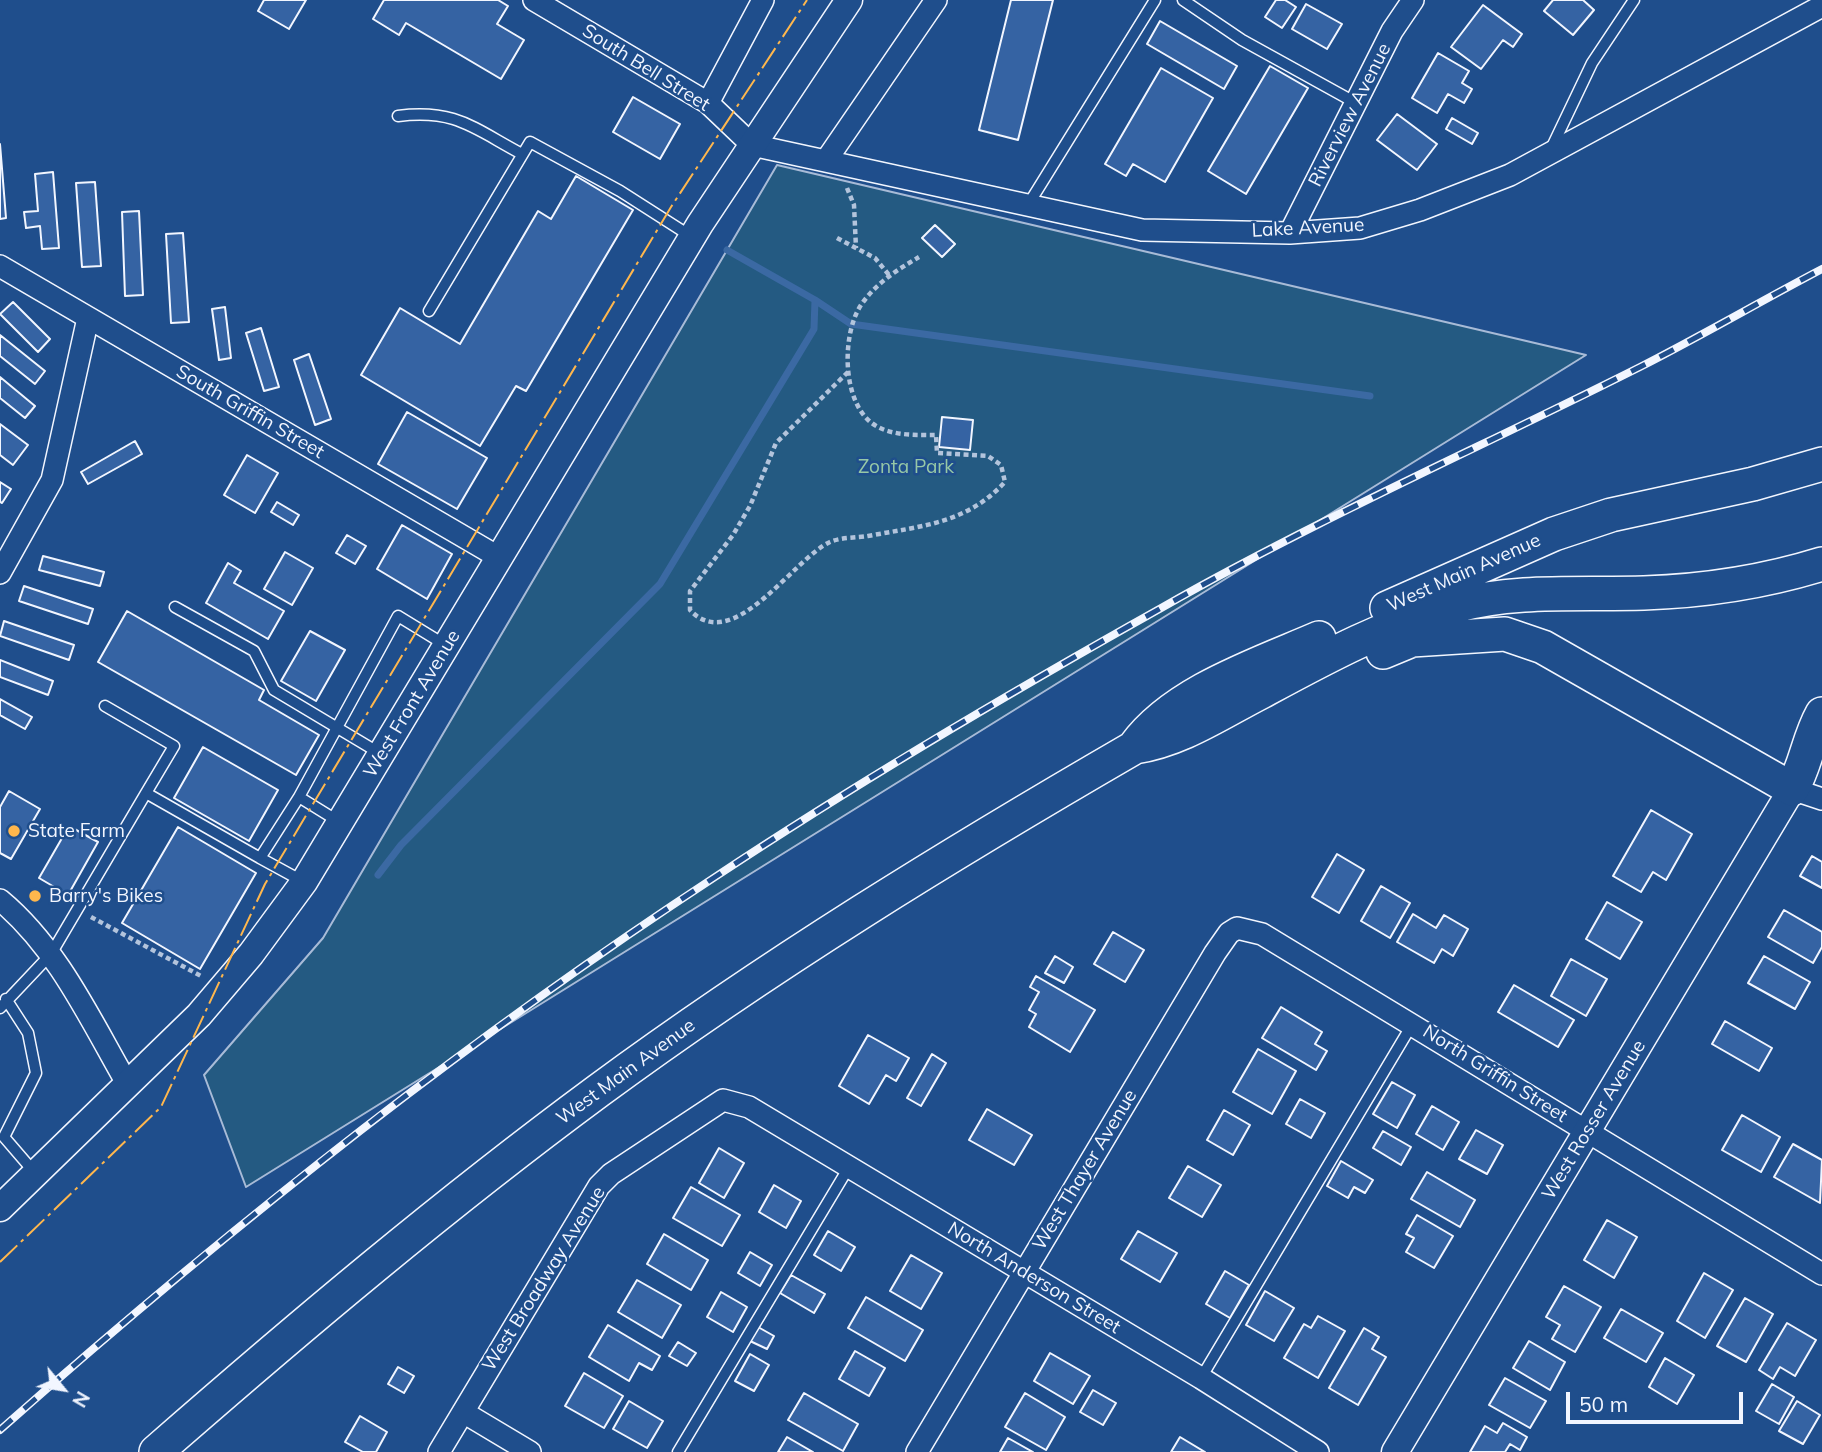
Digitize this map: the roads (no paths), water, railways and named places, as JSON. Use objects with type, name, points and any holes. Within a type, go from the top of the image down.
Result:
[{"type":"main road","name":"West Main Avenue","points":[[1135,747],[1161,718],[1227,679],[1554,534],[1611,515],[1754,484],[1822,464]]},
{"type":"main road","name":"West Main Avenue","points":[[156,1452],[346,1291],[600,1090],[756,981],[1008,820],[1135,747],[1172,737],[1354,641],[1458,605],[1529,595],[1696,590],[1761,580],[1822,564]]},
{"type":"main road","points":[[1228,709],[1281,694],[1412,640],[1506,634],[1543,647],[1810,779],[1810,736],[1822,714]]},
{"type":"street","name":"South Bell Street","points":[[534,0],[708,103],[752,145]]},
{"type":"street","points":[[708,103],[764,0]]},
{"type":"street","name":"West Front Avenue","points":[[0,1208],[220,992],[304,882],[692,237],[849,0]]},
{"type":"street","points":[[827,159],[936,0]]},
{"type":"street","name":"Riverview Avenue","points":[[1290,233],[1392,32],[1413,0]]},
{"type":"street","name":"Lake Avenue","points":[[752,145],[827,159],[1142,229],[1290,233],[1360,228],[1420,211],[1510,175],[1822,6]]},
{"type":"street","name":"South Griffin Street","points":[[0,266],[500,558]]},
{"type":"street","points":[[0,573],[52,480],[88,318]]},
{"type":"street","name":"West Rosser Avenue","points":[[1395,1452],[1587,1132],[1810,779]]},
{"type":"street","points":[[0,900],[22,920],[51,954],[128,1085]]},
{"type":"street","name":"North Griffin Street","points":[[1237,928],[1262,934],[1413,1023],[1822,1274]]},
{"type":"street","name":"West Thayer Avenue","points":[[917,1452],[1215,953],[1229,933],[1237,928]]},
{"type":"street","name":"West Broadway Avenue","points":[[439,1452],[599,1186],[611,1174],[711,1106],[723,1100],[749,1107]]},
{"type":"street","name":"North Anderson Street","points":[[749,1107],[1201,1378],[1318,1452]]},
{"type":"street","points":[[463,1412],[530,1452]]},
{"type":"lane","points":[[1027,205],[1155,0]]},
{"type":"lane","points":[[1183,0],[1242,40],[1356,103]]},
{"type":"lane","points":[[1549,153],[1591,63],[1633,0]]},
{"type":"lane","points":[[398,116],[429,112],[450,116],[522,155]]},
{"type":"lane","points":[[429,311],[530,142],[620,191],[692,237]]},
{"type":"lane","points":[[175,607],[254,651],[274,690],[382,755]]},
{"type":"lane","points":[[260,858],[299,797],[398,616],[447,646]]},
{"type":"lane","points":[[36,1174],[4,1136],[36,1073],[28,1033],[3,1004],[51,954],[174,746],[105,706]]},
{"type":"lane","points":[[146,793],[304,882]]},
{"type":"lane","points":[[299,797],[341,824]]},
{"type":"lane","points":[[1201,1378],[1413,1023]]},
{"type":"lane","points":[[678,1452],[849,1167]]},
{"type":"waterway","points":[[378,875],[401,845],[660,584],[814,329],[815,300],[727,250]]},
{"type":"waterway","points":[[815,300],[851,324],[1370,396]]},
{"type":"railway","points":[[0,1430],[172,1282],[348,1140],[529,1005],[770,841],[993,704],[1221,575],[1340,513],[1640,367],[1822,269]]},
{"type":"place","name":"State Farm","points":[[14,831]]},
{"type":"place","name":"Barry's Bikes","points":[[35,896]]},
{"type":"park label","name":"Zonta Park","points":[[906,467]]}]
